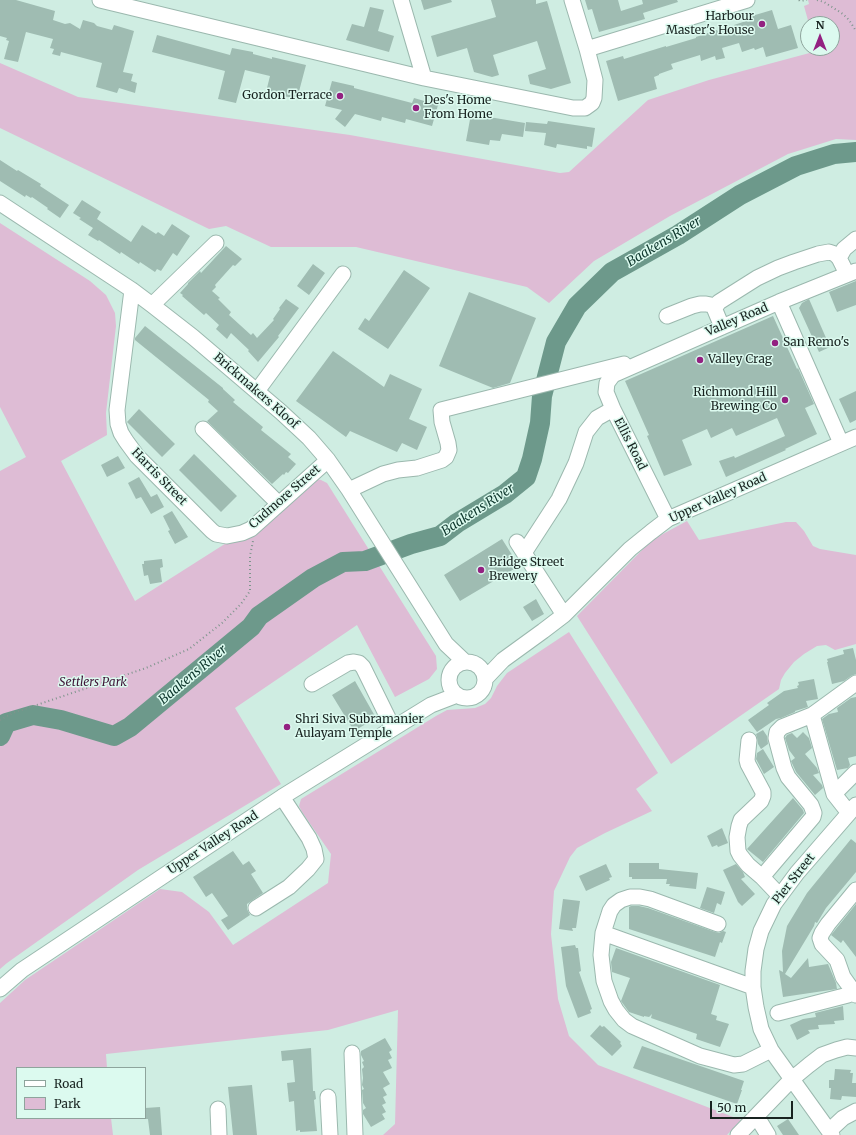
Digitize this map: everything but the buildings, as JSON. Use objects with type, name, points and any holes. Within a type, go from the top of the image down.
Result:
[{"type":"street","points":[[104,0],[424,78],[573,108],[585,108],[592,103],[594,98],[595,80],[572,0]]},
{"type":"street","points":[[401,0],[424,78]]},
{"type":"street","points":[[587,49],[747,0]]},
{"type":"street","name":"Brickmakers Kloof","points":[[0,203],[132,290],[152,305],[193,337],[257,391],[309,438],[328,460],[349,490],[446,644],[476,669]]},
{"type":"street","points":[[839,258],[844,249],[856,239]]},
{"type":"street","points":[[152,305],[216,243]]},
{"type":"street","points":[[722,327],[715,310],[716,306],[724,298],[757,278],[794,262],[829,252],[835,254],[852,273]]},
{"type":"street","name":"Valley Road","points":[[619,372],[779,302],[852,273]]},
{"type":"street","points":[[257,391],[343,274]]},
{"type":"street","name":"Harris Street","points":[[132,290],[117,410],[118,424],[121,433],[138,456],[212,531],[216,534],[227,536],[242,533]]},
{"type":"street","points":[[779,302],[841,444]]},
{"type":"street","points":[[667,316],[700,304],[716,306]]},
{"type":"street","points":[[349,490],[383,474],[398,470],[417,468],[442,460],[446,457],[449,450],[442,422],[441,410],[656,356]]},
{"type":"street","name":"Ellis Road","points":[[619,372],[613,375],[607,383],[606,392],[668,519]]},
{"type":"street","points":[[564,615],[521,547],[559,499],[576,463],[586,432],[597,418],[613,409]]},
{"type":"street","points":[[203,429],[279,504]]},
{"type":"street","name":"Upper Valley Road","points":[[476,669],[503,660],[564,615],[630,549],[668,519],[856,437]]},
{"type":"street","name":"Cudmore Street","points":[[242,533],[256,525],[328,460]]},
{"type":"street","name":"Brickmakers Kloof","points":[[446,644],[452,670]]},
{"type":"street","points":[[312,684],[348,663],[359,663],[363,667],[394,728]]},
{"type":"street","points":[[456,665],[476,669],[484,684],[482,690],[473,697],[462,698],[453,690],[449,675],[452,670],[456,665]]},
{"type":"street","points":[[762,877],[813,817],[814,813],[811,805],[788,777],[776,738],[777,732],[782,727],[812,715],[856,683]]},
{"type":"street","name":"Upper Valley Road","points":[[0,989],[22,970],[282,797],[453,690]]},
{"type":"street","points":[[812,715],[834,794],[852,809]]},
{"type":"street","points":[[749,740],[748,764],[764,796],[761,801],[741,820],[737,832],[740,855],[748,865],[780,896]]},
{"type":"street","points":[[834,794],[856,772]]},
{"type":"street","points":[[256,908],[289,887],[316,859],[314,849],[309,838],[282,797]]},
{"type":"street","name":"Pier Street","points":[[830,1133],[771,1050],[761,1029],[753,987],[753,971],[761,932],[774,904],[798,872],[852,809]]},
{"type":"street","points":[[778,1013],[855,993],[843,976],[837,960],[822,944],[820,938],[823,930],[856,890]]},
{"type":"street","points":[[718,924],[650,899],[630,897],[621,900],[614,905],[610,911],[603,933],[600,955],[604,981],[611,1000],[616,1010],[624,1020],[632,1026],[700,1056],[734,1065],[744,1064],[771,1050]]},
{"type":"street","points":[[603,933],[753,987]]},
{"type":"street","points":[[738,1135],[792,1079],[822,1055],[847,1047],[856,1048]]},
{"type":"street","points":[[352,1053],[355,1135]]},
{"type":"street","points":[[328,1097],[330,1135]]},
{"type":"street","points":[[218,1109],[219,1135]]},
{"type":"street","points":[[830,1133],[843,1118],[856,1111]]},
{"type":"street","points":[[757,1117],[768,1135]]},
{"type":"path","points":[[799,0],[807,0]]},
{"type":"path","points":[[817,0],[829,5],[843,14],[856,31]]},
{"type":"path","points":[[0,720],[13,713],[146,668],[189,649],[222,623],[241,604],[250,591],[250,556],[256,525]]},
{"type":"green space","points":[[808,0],[856,0],[856,140],[836,139],[788,154],[670,216],[594,261],[549,303],[527,287],[356,247],[271,247],[226,226],[209,229],[0,128],[0,63],[78,97],[350,135],[560,173],[569,172],[648,100],[709,80],[800,56],[840,56],[840,16],[807,16],[804,6],[809,4]]},
{"type":"green space","name":"Settlers Park","points":[[0,223],[90,281],[106,295],[115,313],[116,326],[106,413],[107,435],[61,461],[135,601],[242,533],[309,477],[327,483],[436,656],[437,669],[429,679],[395,697],[357,625],[235,708],[281,784],[138,870],[0,969],[0,471],[26,457],[0,407]]},
{"type":"green space","points":[[687,521],[699,540],[786,522],[796,522],[804,531],[813,546],[820,549],[856,555],[856,644],[835,650],[826,645],[817,646],[804,654],[794,662],[785,673],[781,680],[779,689],[671,764],[577,616],[649,543]]},
{"type":"green space","points":[[569,632],[658,773],[636,789],[652,811],[577,848],[570,857],[554,891],[551,934],[558,999],[569,1036],[598,1065],[741,1120],[727,1135],[383,1135],[395,1124],[398,1010],[328,1030],[106,1054],[107,1067],[16,1067],[16,1119],[111,1119],[113,1135],[0,1135],[0,1003],[25,980],[160,889],[182,892],[209,912],[233,945],[328,883],[331,854],[302,812],[299,806],[301,799],[447,710],[475,708],[485,704],[491,698],[497,686],[507,673]]},
{"type":"waterway","name":"Baakens River","points":[[0,736],[6,723],[33,715],[61,720],[114,736],[130,727],[251,627],[259,616],[313,578],[343,562],[365,561],[411,544],[440,536],[457,523],[505,494],[526,477],[532,459],[540,423],[542,396],[556,342],[577,306],[612,272],[678,235],[740,195],[796,166],[834,154],[856,152]]},
{"type":"place","name":"Harbour Master's House","points":[[762,24]]},
{"type":"place","name":"Gordon Terrace","points":[[340,96]]},
{"type":"place","name":"Des's Home From Home","points":[[416,108]]},
{"type":"place","name":"San Remo's","points":[[775,343]]},
{"type":"place","name":"Valley Crag","points":[[700,360]]},
{"type":"place","name":"Richmond Hill Brewing Co","points":[[785,400]]},
{"type":"place","name":"Bridge Street Brewery","points":[[481,570]]},
{"type":"place","name":"Shri Siva Subramanier Aulayam Temple","points":[[287,727]]}]
